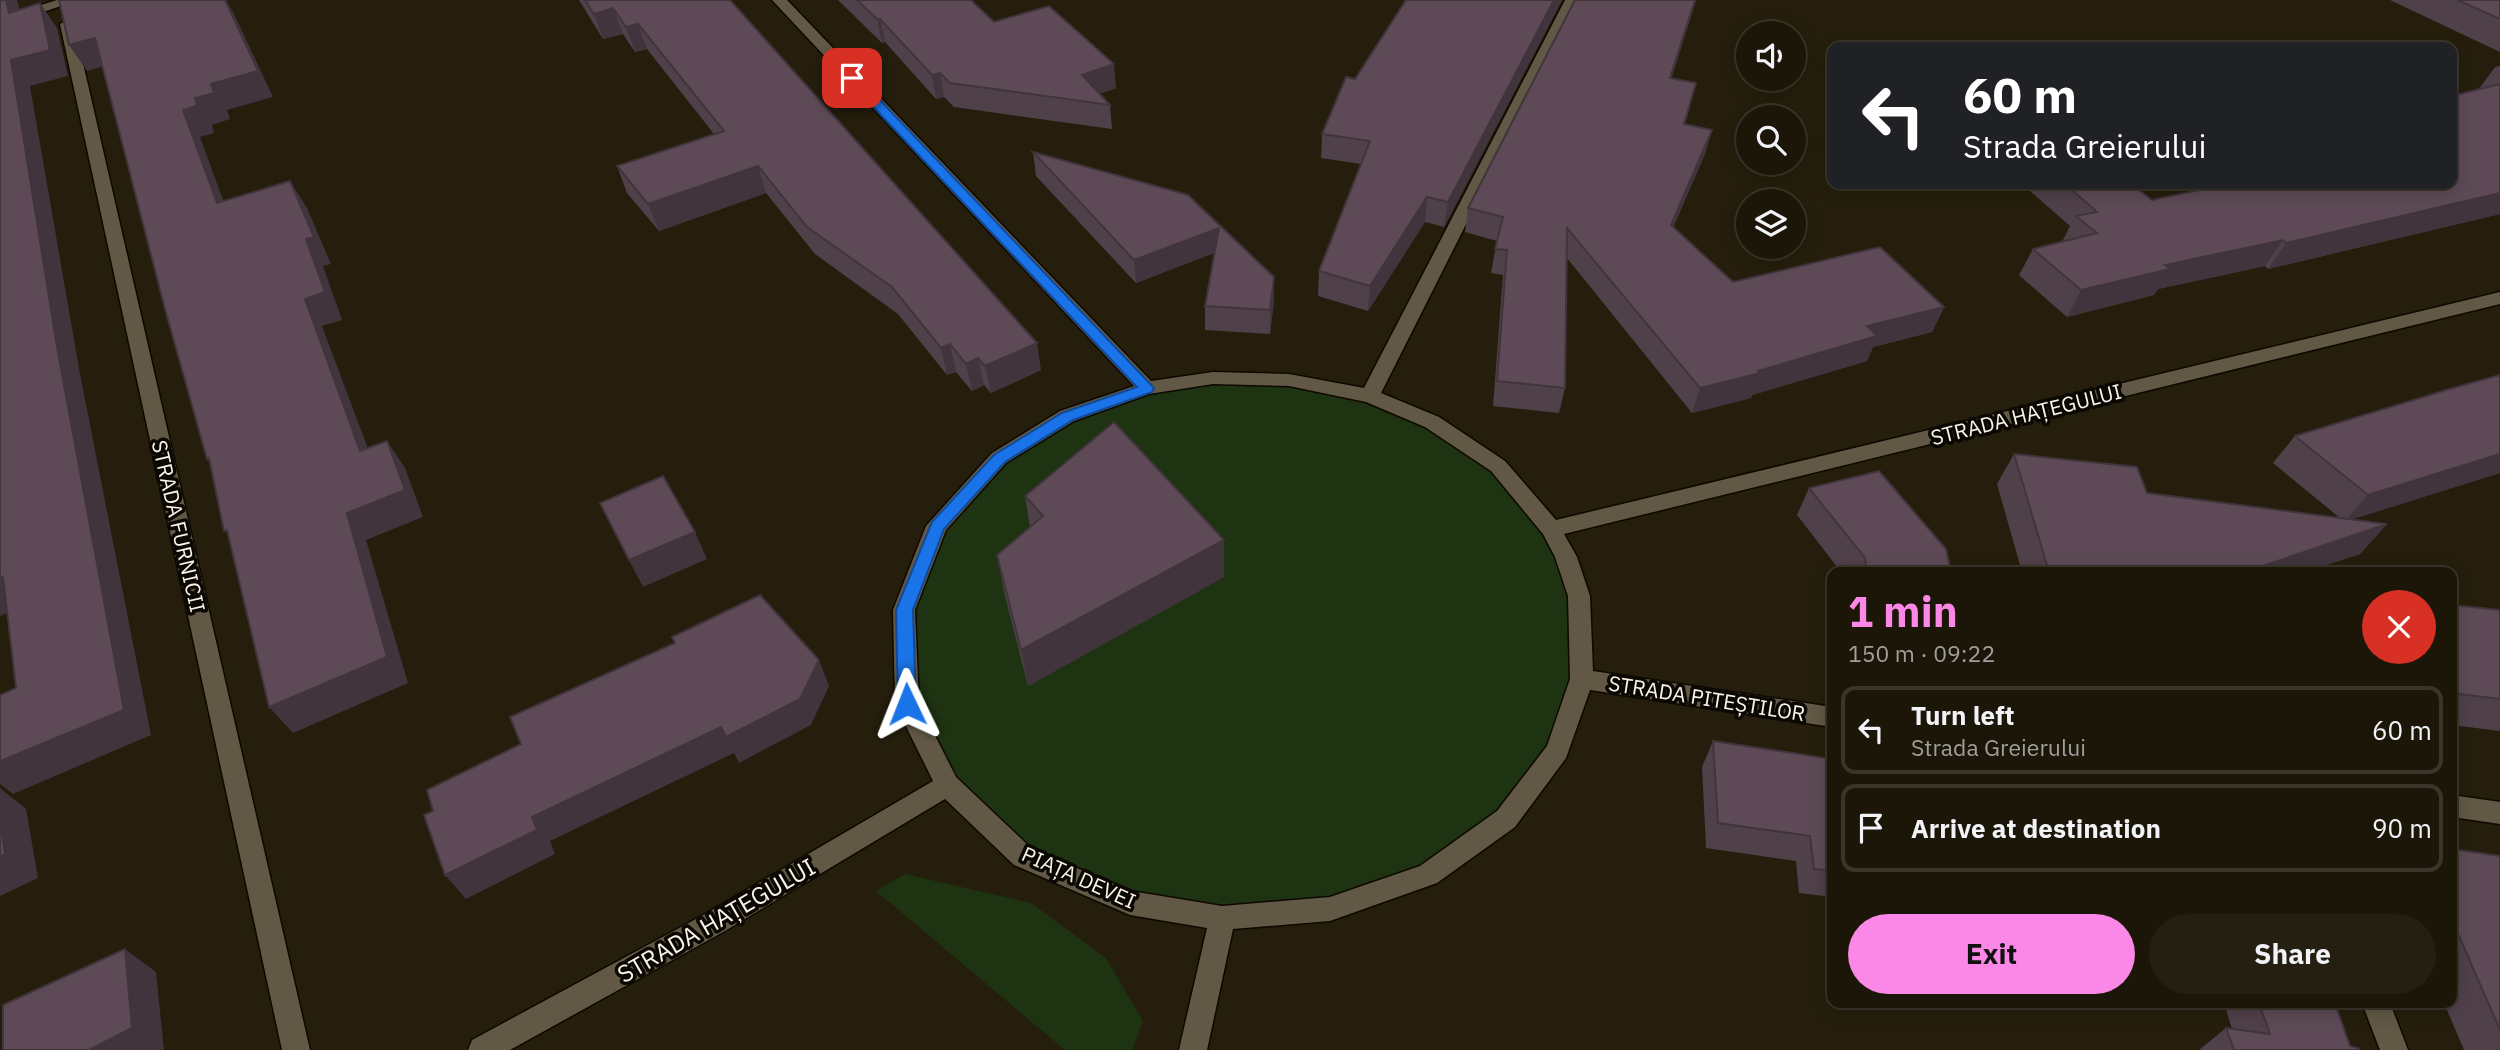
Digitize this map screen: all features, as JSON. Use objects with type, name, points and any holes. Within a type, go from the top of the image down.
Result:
[{"type":"street","points":[[779,0],[1147,388]]},
{"type":"street","points":[[1370,396],[1572,0]]},
{"type":"street","points":[[0,23],[66,1]]},
{"type":"street","name":"STRADA FURNICII","points":[[66,1],[296,1050]]},
{"type":"street","name":"STRADA HAȚEGULUI","points":[[1551,529],[2500,298]]},
{"type":"street","name":"PIAȚA DEVEI","points":[[1213,378],[1289,380],[1370,396],[1432,422],[1498,467],[1551,529],[1566,557],[1579,596],[1582,679],[1557,751],[1506,819],[1428,875],[1330,909],[1222,918],[1130,903],[1023,857],[947,785],[907,704],[904,610],[937,526],[999,458],[1068,416],[1147,388],[1213,378]]},
{"type":"street","name":"STRADA PITEȘTILOR","points":[[1582,679],[1827,716]]},
{"type":"street","name":"STRADA HAȚEGULUI","points":[[482,1050],[716,922],[947,785]]},
{"type":"street","points":[[2457,808],[2500,813]]},
{"type":"street","points":[[1193,1050],[1222,918]]},
{"type":"street","points":[[2378,1008],[2394,1050]]},
{"type":"green space","points":[[1213,378],[1289,380],[1370,396],[1498,466],[1566,557],[1582,679],[1557,751],[1506,819],[1428,875],[1330,909],[1222,918],[1130,903],[1023,857],[947,785],[907,704],[904,610],[937,526],[999,458],[1067,416],[1147,388]]},
{"type":"green space","points":[[905,874],[1031,903],[1106,958],[1143,1021],[1132,1050],[1065,1050],[876,891]]},
{"type":"building","points":[[0,0],[6,0],[9,13],[40,3],[50,50],[11,60],[57,347],[124,710],[0,761],[0,695],[16,688],[3,577],[0,578]]},
{"type":"building","points":[[59,0],[225,0],[258,71],[211,84],[214,93],[195,98],[197,106],[183,110],[217,203],[290,181],[314,237],[306,239],[325,292],[305,299],[360,451],[387,441],[405,490],[347,513],[387,657],[269,707],[227,530],[224,531],[209,458],[207,459],[165,309],[95,38],[69,45]]},
{"type":"building","points":[[585,0],[730,0],[1037,343],[985,366],[978,358],[966,364],[950,344],[941,348],[892,287],[807,227],[758,166],[648,204],[617,166],[724,131],[638,24],[626,27],[613,8],[594,14]]},
{"type":"building","points":[[857,0],[971,0],[994,22],[1049,6],[1114,64],[1082,75],[1110,105],[950,83],[940,73],[932,75],[880,19]]},
{"type":"building","points":[[1406,0],[1554,0],[1448,202],[1427,197],[1370,286],[1319,271],[1370,141],[1322,134],[1346,77],[1355,79]]},
{"type":"building","points":[[1575,0],[1695,0],[1670,78],[1696,83],[1684,124],[1712,130],[1671,225],[1733,282],[1880,247],[1944,307],[1867,326],[1877,336],[1758,371],[1760,373],[1700,388],[1567,228],[1565,388],[1497,381],[1507,250],[1495,249],[1503,217],[1468,208]]},
{"type":"building","points":[[2458,0],[2500,0],[2500,19]]},
{"type":"building","points":[[2500,84],[2500,193],[2286,243],[2283,240],[2165,265],[2170,269],[2081,290],[2033,249],[2097,233],[2076,216],[2097,212],[2071,189],[2138,189],[2152,200],[2205,189],[2457,189],[2457,95]]},
{"type":"building","points":[[1033,152],[1188,195],[1274,277],[1270,310],[1205,306],[1219,228],[1134,260]]},
{"type":"building","points":[[2500,375],[2500,454],[2368,495],[2295,436],[2453,388]]},
{"type":"building","points":[[1114,422],[1224,540],[1021,650],[997,555],[1043,516],[1025,496]]},
{"type":"building","points":[[2014,454],[2137,467],[2147,493],[2387,524],[2260,567],[2048,567]]},
{"type":"building","points":[[1879,471],[1946,549],[1950,567],[1866,567],[1865,558],[1809,488]]},
{"type":"building","points":[[663,476],[695,532],[629,560],[600,503]]},
{"type":"building","points":[[760,595],[819,660],[800,699],[726,737],[721,727],[532,817],[537,830],[445,875],[424,815],[433,811],[427,790],[521,744],[510,717],[675,643],[672,637]]},
{"type":"building","points":[[2457,606],[2500,610],[2500,699],[2457,694]]},
{"type":"building","points":[[1713,741],[1827,758],[1827,870],[1814,869],[1810,836],[1718,823]]},
{"type":"building","points":[[0,820],[5,854],[0,857]]},
{"type":"building","points":[[2457,850],[2500,856],[2500,1030],[2457,931]]},
{"type":"building","points":[[125,949],[132,1028],[89,1050],[3,1050],[3,1005]]},
{"type":"building","points":[[2261,1008],[2337,1008],[2350,1046],[2359,1050],[2234,1050],[2226,1028],[2270,1034]]},
{"type":"route","points":[[852,78],[1147,388],[1068,416],[999,458],[937,526],[904,610],[907,704]]}]
